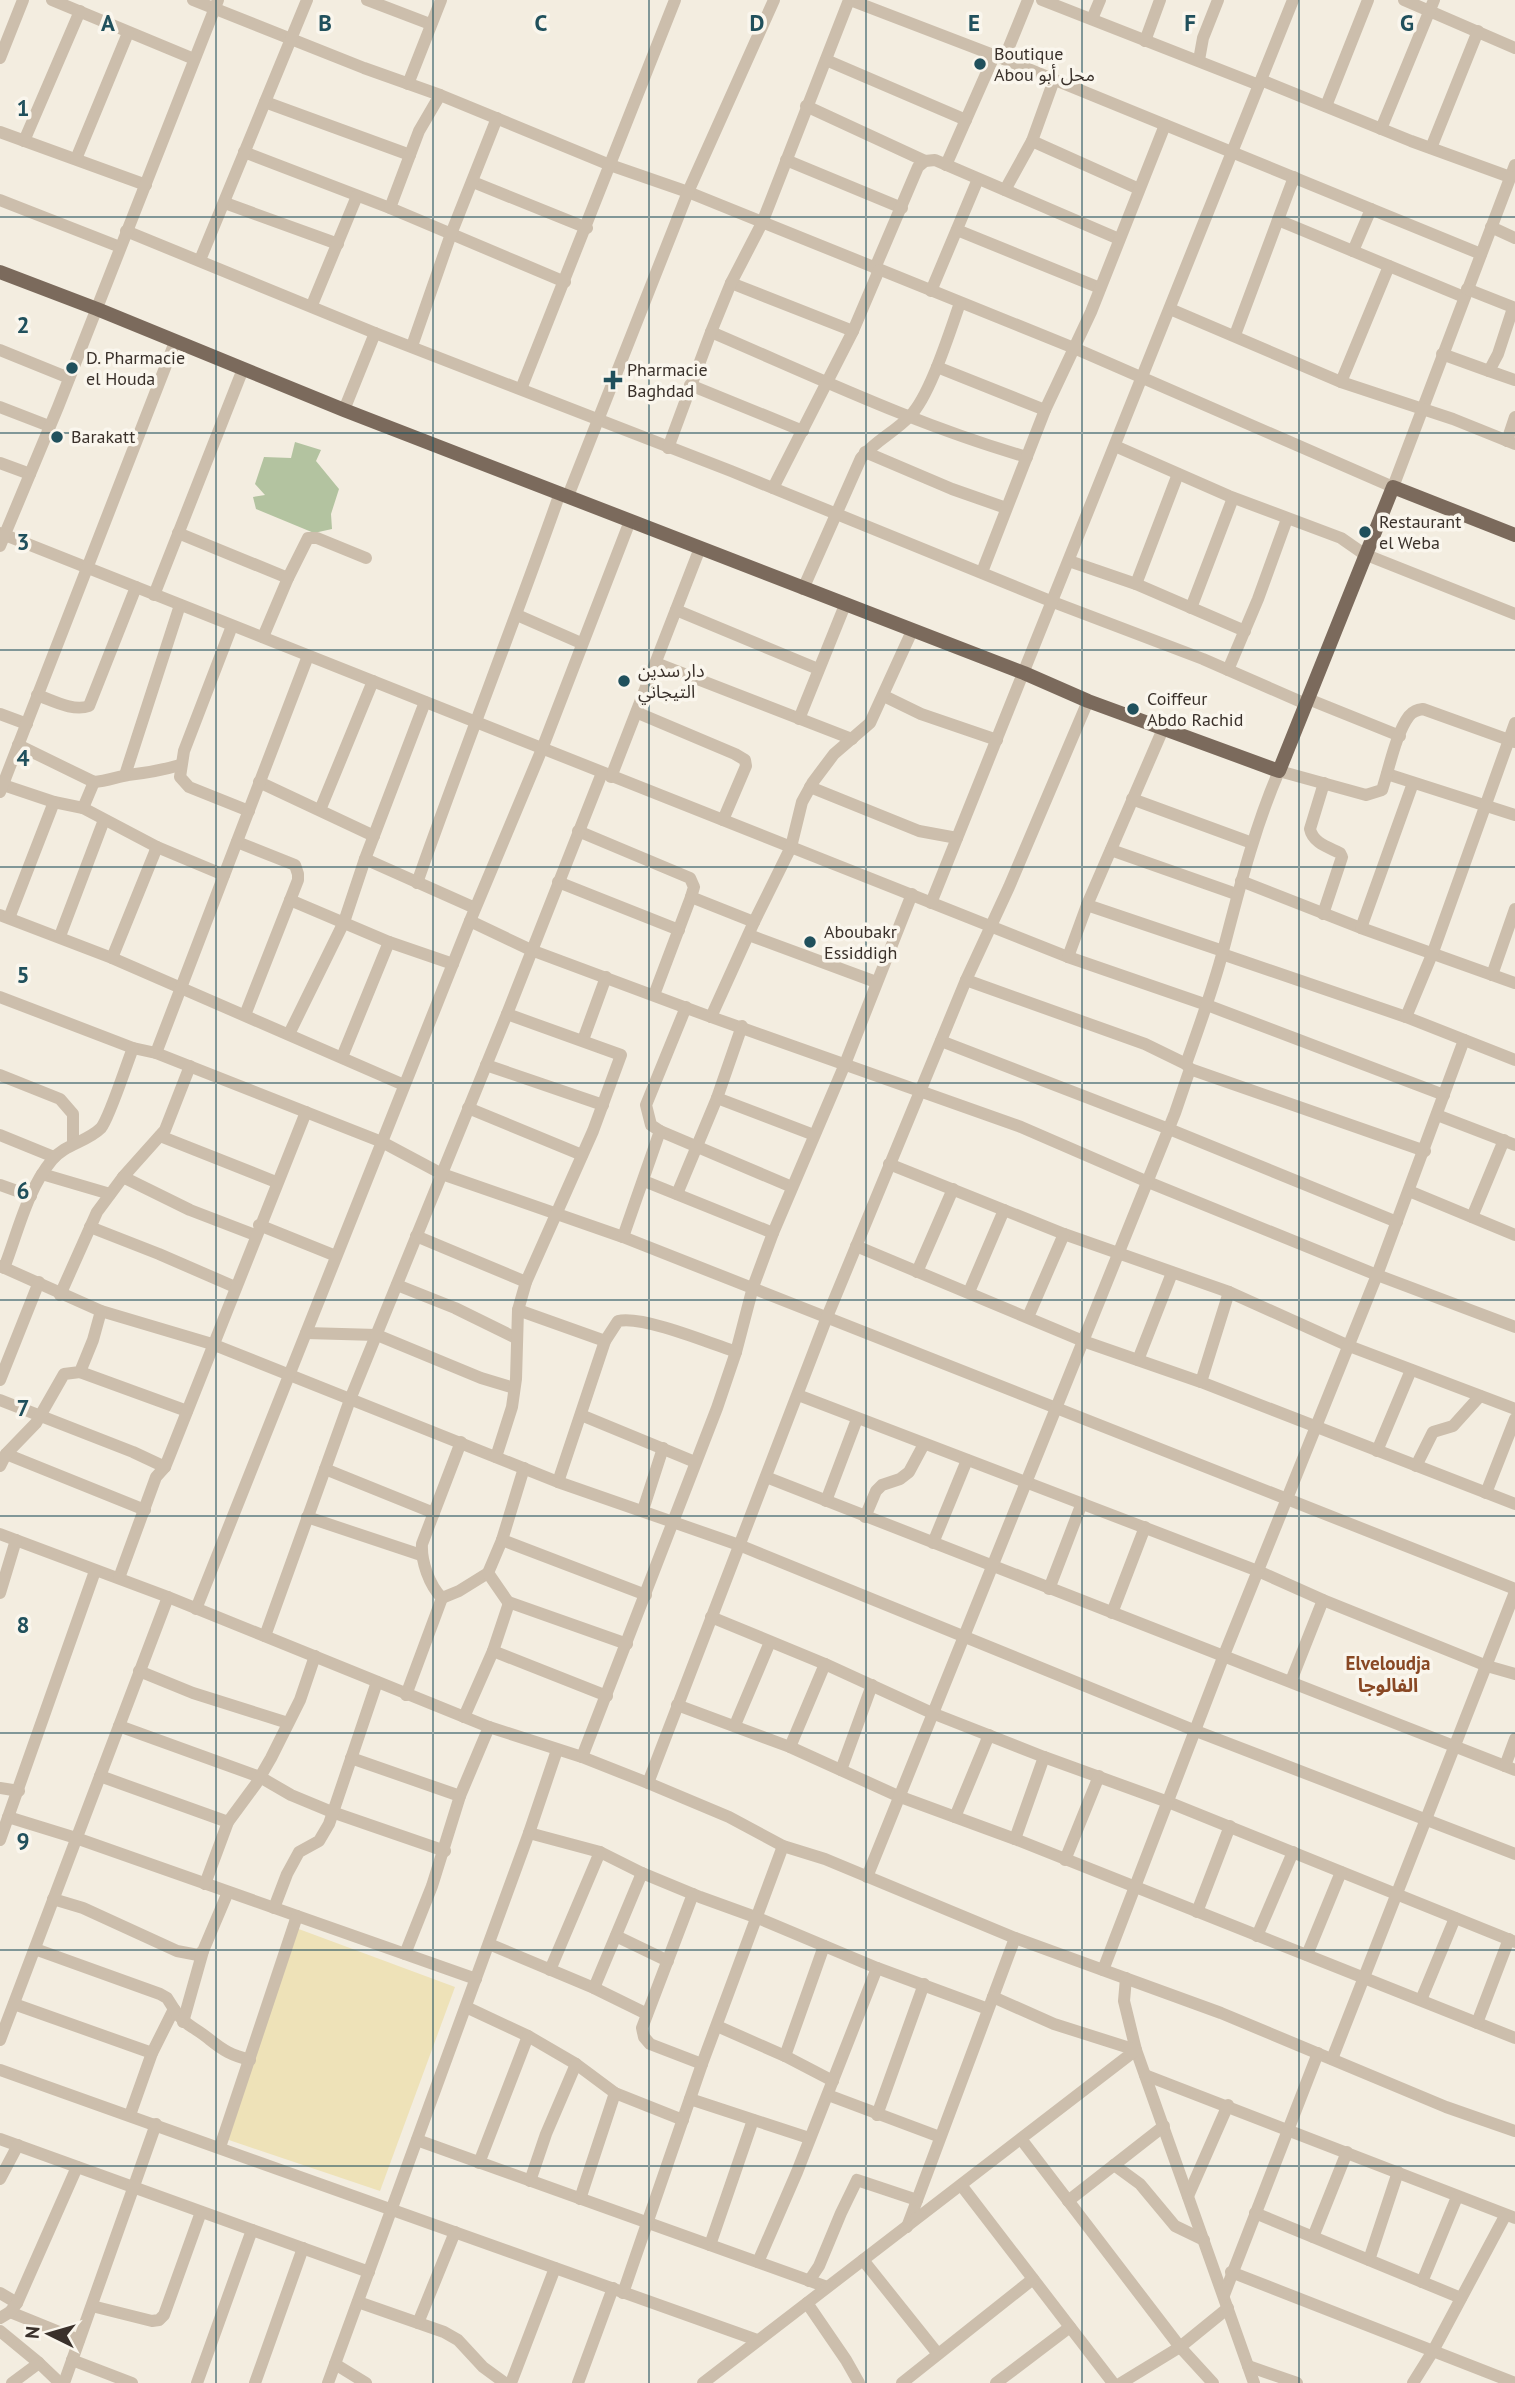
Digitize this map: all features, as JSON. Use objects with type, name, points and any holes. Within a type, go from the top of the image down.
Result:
[{"type":"main road","points":[[0,272],[344,410],[1024,673],[1088,701],[1279,771],[1393,487],[1515,535]]},
{"type":"street","points":[[0,56],[23,0]]},
{"type":"street","points":[[52,0],[194,59]]},
{"type":"street","points":[[193,0],[216,4],[292,40],[440,95],[610,165],[688,192],[1074,348],[1393,487],[1513,171],[1431,148],[1042,0]]},
{"type":"street","points":[[200,260],[307,0]]},
{"type":"street","points":[[366,0],[430,24]]},
{"type":"street","points":[[408,84],[441,0]]},
{"type":"street","points":[[521,389],[587,228],[675,0]]},
{"type":"street","points":[[418,883],[476,722],[564,495],[688,192],[774,0]]},
{"type":"street","points":[[668,448],[711,332],[762,223],[849,0],[999,57],[1481,254]]},
{"type":"street","points":[[946,165],[966,120],[1028,0]]},
{"type":"street","points":[[1092,19],[1100,0]]},
{"type":"street","points":[[1145,41],[1160,0]]},
{"type":"street","points":[[1199,60],[1203,38],[1218,0]]},
{"type":"street","points":[[931,903],[1293,0]]},
{"type":"street","points":[[1326,106],[1368,0]]},
{"type":"street","points":[[1404,0],[1433,5],[1478,31],[1515,48]]},
{"type":"street","points":[[216,4],[97,309],[2,538],[136,587],[1068,957],[1207,1005],[1444,1095]]},
{"type":"street","points":[[1381,129],[1433,5]]},
{"type":"street","points":[[24,141],[80,11]]},
{"type":"street","points":[[1431,148],[1478,31]]},
{"type":"street","points":[[76,159],[128,33]]},
{"type":"street","points":[[826,60],[966,120]]},
{"type":"street","points":[[1005,190],[1032,141],[1054,80]]},
{"type":"street","points":[[390,208],[426,117],[440,95]]},
{"type":"street","points":[[265,102],[410,155]]},
{"type":"street","points":[[806,106],[925,161],[935,160],[1119,239]]},
{"type":"street","points":[[412,346],[451,234],[497,118]]},
{"type":"street","points":[[982,572],[1045,410],[1100,288],[1165,125]]},
{"type":"street","points":[[0,132],[146,185]]},
{"type":"street","points":[[1032,141],[1139,189]]},
{"type":"street","points":[[244,152],[390,208],[565,282]]},
{"type":"street","points":[[786,160],[902,208]]},
{"type":"street","points":[[773,488],[852,331],[918,167],[925,161]]},
{"type":"street","points":[[1234,335],[1294,177]]},
{"type":"street","points":[[931,291],[978,178]]},
{"type":"street","points":[[473,182],[587,228]]},
{"type":"street","points":[[312,305],[357,196]]},
{"type":"street","points":[[0,200],[120,247]]},
{"type":"street","points":[[225,203],[338,244]]},
{"type":"street","points":[[1353,251],[1371,209]]},
{"type":"street","points":[[1278,220],[1389,266],[1514,308],[1489,371]]},
{"type":"street","points":[[1491,227],[1515,238]]},
{"type":"street","points":[[957,230],[1100,288]]},
{"type":"street","points":[[126,231],[375,333],[773,488],[1053,602],[1400,736]]},
{"type":"street","points":[[1341,382],[1389,266]]},
{"type":"street","points":[[732,283],[852,331]]},
{"type":"street","points":[[803,589],[861,458],[911,416],[937,367],[960,303]]},
{"type":"street","points":[[1170,309],[1341,382],[1453,419],[1511,443],[1515,418]]},
{"type":"street","points":[[711,332],[911,416],[1027,457]]},
{"type":"street","points":[[344,410],[375,333]]},
{"type":"street","points":[[175,342],[1,787],[83,808],[157,846],[224,875]]},
{"type":"street","points":[[0,350],[69,378]]},
{"type":"street","points":[[1442,354],[1515,380]]},
{"type":"street","points":[[937,367],[1045,410]]},
{"type":"street","points":[[154,595],[243,369]]},
{"type":"street","points":[[690,385],[803,431]]},
{"type":"street","points":[[0,407],[49,426]]},
{"type":"street","points":[[1115,446],[1233,498],[1341,538],[1364,554],[1515,614]]},
{"type":"street","points":[[865,452],[952,489],[1006,508]]},
{"type":"street","points":[[0,463],[30,474]]},
{"type":"street","points":[[1136,584],[1178,474]]},
{"type":"street","points":[[1191,608],[1233,498]]},
{"type":"street","points":[[1228,670],[1287,519]]},
{"type":"street","points":[[196,1609],[472,914],[542,749],[630,520]]},
{"type":"street","points":[[178,533],[288,578]]},
{"type":"street","points":[[263,637],[308,538],[317,538],[366,558]]},
{"type":"street","points":[[265,1636],[351,1397],[508,1014],[579,831],[638,713],[700,548]]},
{"type":"street","points":[[1069,561],[1136,584],[1245,631]]},
{"type":"street","points":[[37,695],[82,709],[89,706],[136,587]]},
{"type":"street","points":[[125,775],[180,605]]},
{"type":"street","points":[[799,719],[845,605]]},
{"type":"street","points":[[676,610],[818,669]]},
{"type":"street","points":[[517,615],[581,643]]},
{"type":"street","points":[[232,626],[180,765],[180,776],[189,787],[249,811]]},
{"type":"street","points":[[711,1017],[791,847],[802,802],[834,754],[870,723],[912,631]]},
{"type":"street","points":[[156,1053],[308,656]]},
{"type":"street","points":[[656,663],[852,739]]},
{"type":"street","points":[[320,810],[373,681]]},
{"type":"street","points":[[884,696],[921,714],[997,740]]},
{"type":"street","points":[[648,1783],[827,1317],[889,1164],[989,926],[1009,887],[1088,701]]},
{"type":"street","points":[[289,1034],[344,922],[425,702]]},
{"type":"street","points":[[867,1877],[1169,1129],[1223,952],[1252,843],[1279,771],[1366,795],[1382,790],[1400,736],[1408,717],[1415,710],[1423,709],[1512,741]]},
{"type":"street","points":[[638,713],[745,760],[746,766],[723,820]]},
{"type":"street","points":[[0,714],[26,724]]},
{"type":"street","points":[[1406,1017],[1512,741],[1515,723]]},
{"type":"street","points":[[1068,957],[1087,905],[1163,729]]},
{"type":"street","points":[[18,745],[94,782],[125,775],[150,774],[180,765]]},
{"type":"street","points":[[1387,774],[1515,815]]},
{"type":"street","points":[[83,808],[94,782]]},
{"type":"street","points":[[260,782],[374,836]]},
{"type":"street","points":[[1323,914],[1342,857],[1314,839],[1311,834],[1310,829],[1324,783]]},
{"type":"street","points":[[1361,928],[1413,783]]},
{"type":"street","points":[[810,787],[919,831],[957,838]]},
{"type":"street","points":[[1132,799],[1252,843]]},
{"type":"street","points":[[54,802],[4,916],[60,936],[404,1085]]},
{"type":"street","points":[[60,936],[104,820]]},
{"type":"street","points":[[579,831],[690,878],[694,887],[691,897],[654,995]]},
{"type":"street","points":[[236,842],[295,865],[298,874],[298,880],[245,1015]]},
{"type":"street","points":[[112,958],[157,846]]},
{"type":"street","points":[[1111,850],[1237,894]]},
{"type":"street","points":[[365,859],[418,883],[531,950],[1021,1127],[1377,1275],[1515,1327]]},
{"type":"street","points":[[1241,881],[1323,914],[1515,983]]},
{"type":"street","points":[[558,882],[679,929]]},
{"type":"street","points":[[582,1758],[674,1522],[736,1352],[753,1287],[773,1233],[845,1064],[912,894]]},
{"type":"street","points":[[691,897],[754,922]]},
{"type":"street","points":[[290,900],[389,942],[453,964]]},
{"type":"street","points":[[1087,905],[1406,1017],[1515,1060]]},
{"type":"street","points":[[1492,975],[1515,909]]},
{"type":"street","points":[[749,935],[876,982]]},
{"type":"street","points":[[342,1057],[389,942]]},
{"type":"street","points":[[583,1040],[606,978]]},
{"type":"street","points":[[966,980],[1145,1044],[1188,1066],[1425,1151]]},
{"type":"street","points":[[0,997],[133,1048],[156,1053],[190,1066],[382,1142],[442,1174],[556,1212],[753,1287],[1515,1591],[1332,2059]]},
{"type":"street","points":[[686,1007],[646,1105],[651,1125],[792,1187]]},
{"type":"street","points":[[496,1457],[512,1406],[518,1310],[526,1282],[603,1105],[621,1055],[508,1014]]},
{"type":"street","points":[[677,1194],[717,1098],[742,1027]]},
{"type":"street","points":[[1103,1970],[1314,1427],[1398,1223],[1464,1040]]},
{"type":"street","points":[[941,1041],[1169,1129],[1398,1223]]},
{"type":"street","points":[[133,1048],[103,1126],[54,1157],[31,1196],[2,1267],[102,1311],[212,1344],[351,1397],[558,1482],[739,1545],[1196,1731],[1515,1854]]},
{"type":"street","points":[[486,1065],[603,1105]]},
{"type":"street","points":[[60,1294],[97,1212],[123,1177],[165,1130],[190,1066]]},
{"type":"street","points":[[0,1076],[60,1099],[73,1114],[73,1143]]},
{"type":"street","points":[[717,1098],[814,1135]]},
{"type":"street","points":[[468,1108],[582,1155]]},
{"type":"street","points":[[119,1578],[156,1477],[164,1467],[306,1112]]},
{"type":"street","points":[[1437,1115],[1510,1142],[1472,1217]]},
{"type":"street","points":[[623,1237],[660,1131]]},
{"type":"street","points":[[0,1135],[54,1157]]},
{"type":"street","points":[[160,1136],[276,1182]]},
{"type":"street","points":[[889,1164],[1064,1234],[1228,1292],[1349,1346],[1515,1409]]},
{"type":"street","points":[[42,1174],[110,1194]]},
{"type":"street","points":[[123,1177],[190,1210],[336,1256]]},
{"type":"street","points":[[644,1181],[773,1233]]},
{"type":"street","points":[[0,1185],[31,1196]]},
{"type":"street","points":[[917,1272],[953,1189]]},
{"type":"street","points":[[1409,1191],[1515,1235]]},
{"type":"street","points":[[969,1292],[1004,1210]]},
{"type":"street","points":[[90,1227],[234,1287]]},
{"type":"street","points":[[1028,1317],[1064,1234]]},
{"type":"street","points":[[416,1236],[526,1282]]},
{"type":"street","points":[[856,1246],[1083,1341],[1201,1382],[1515,1504]]},
{"type":"street","points":[[1138,1360],[1172,1273]]},
{"type":"street","points":[[0,1380],[39,1282]]},
{"type":"street","points":[[397,1285],[456,1308],[516,1338]]},
{"type":"street","points":[[1201,1382],[1228,1292]]},
{"type":"street","points":[[518,1310],[605,1341]]},
{"type":"street","points":[[80,1372],[102,1311]]},
{"type":"street","points":[[558,1482],[605,1341],[618,1321],[649,1324],[736,1352]]},
{"type":"street","points":[[306,1333],[377,1335],[481,1378],[514,1388]]},
{"type":"street","points":[[0,1341],[13,1347]]},
{"type":"street","points":[[1377,1451],[1411,1370]]},
{"type":"street","points":[[0,1466],[6,1454],[40,1416],[64,1374],[80,1372],[187,1411]]},
{"type":"street","points":[[798,1395],[1258,1571],[1487,1666],[1515,1674]]},
{"type":"street","points":[[1416,1466],[1433,1432],[1453,1426],[1480,1396]]},
{"type":"street","points":[[0,1400],[133,1451],[164,1467]]},
{"type":"street","points":[[582,1415],[695,1462]]},
{"type":"street","points":[[826,1501],[857,1419]]},
{"type":"street","points":[[1486,1493],[1515,1419]]},
{"type":"street","points":[[442,1598],[433,1586],[421,1555],[422,1544],[461,1442]]},
{"type":"street","points":[[865,1517],[876,1491],[882,1485],[900,1479],[909,1472],[923,1444]]},
{"type":"street","points":[[643,1510],[663,1448]]},
{"type":"street","points":[[6,1454],[145,1510]]},
{"type":"street","points":[[933,1543],[967,1460]]},
{"type":"street","points":[[406,1695],[442,1598],[488,1573],[502,1540],[524,1468]]},
{"type":"street","points":[[325,1469],[434,1513]]},
{"type":"street","points":[[766,1477],[1510,1768],[1515,1739]]},
{"type":"street","points":[[1049,1589],[1082,1503]]},
{"type":"street","points":[[307,1517],[421,1555]]},
{"type":"street","points":[[1112,1612],[1144,1527]]},
{"type":"street","points":[[0,1534],[168,1597],[489,1727],[648,1783],[729,1818],[783,1846],[825,1859],[1015,1938],[1221,2013],[1446,2107],[1515,2131]]},
{"type":"street","points":[[0,1594],[16,1540]]},
{"type":"street","points":[[502,1540],[646,1595]]},
{"type":"street","points":[[0,1840],[95,1571]]},
{"type":"street","points":[[488,1573],[508,1602],[627,1644]]},
{"type":"street","points":[[0,2040],[168,1597]]},
{"type":"street","points":[[1291,1681],[1323,1600]]},
{"type":"street","points":[[464,1717],[493,1651],[508,1602]]},
{"type":"street","points":[[711,1617],[825,1664],[932,1713],[1230,1826],[1512,1941],[1477,2022]]},
{"type":"street","points":[[735,1725],[770,1642]]},
{"type":"street","points":[[493,1651],[607,1696]]},
{"type":"street","points":[[205,1884],[228,1822],[260,1777],[300,1700],[315,1656]]},
{"type":"street","points":[[790,1747],[825,1664]]},
{"type":"street","points":[[139,1671],[193,1693],[288,1723]]},
{"type":"street","points":[[274,1908],[299,1852],[319,1841],[329,1824],[377,1682]]},
{"type":"street","points":[[841,1770],[872,1685]]},
{"type":"street","points":[[677,1705],[790,1747],[898,1796],[1015,1839],[1515,2038]]},
{"type":"street","points":[[119,1726],[260,1777],[291,1795],[332,1812],[444,1851]]},
{"type":"street","points":[[405,1954],[444,1851],[460,1796],[489,1727]]},
{"type":"street","points":[[955,1817],[989,1735]]},
{"type":"street","points":[[328,2383],[557,1750]]},
{"type":"street","points":[[1015,1839],[1044,1757]]},
{"type":"street","points":[[351,1758],[460,1796]]},
{"type":"street","points":[[100,1776],[228,1822]]},
{"type":"street","points":[[1065,1860],[1099,1776]]},
{"type":"street","points":[[0,1788],[19,1791]]},
{"type":"street","points":[[8,1817],[76,1838],[476,1979]]},
{"type":"street","points":[[1196,1912],[1230,1826]]},
{"type":"street","points":[[529,1833],[600,1852],[642,1873],[877,1968],[1136,2050]]},
{"type":"street","points":[[578,2383],[647,2223],[702,2064],[783,1846]]},
{"type":"street","points":[[550,1970],[600,1852]]},
{"type":"street","points":[[1257,1936],[1293,1852]]},
{"type":"street","points":[[1307,1955],[1341,1872]]},
{"type":"street","points":[[594,1988],[642,1873]]},
{"type":"street","points":[[183,2022],[203,1951],[228,1892]]},
{"type":"street","points":[[693,1894],[642,2028],[644,2037],[650,2044],[702,2064]]},
{"type":"street","points":[[53,1899],[83,1908],[177,1951],[192,1955],[203,1951]]},
{"type":"street","points":[[220,2147],[297,1916]]},
{"type":"street","points":[[1421,2000],[1455,1918]]},
{"type":"street","points":[[616,1936],[668,1961]]},
{"type":"street","points":[[907,2227],[1015,1938]]},
{"type":"street","points":[[489,1944],[594,1988],[647,2014]]},
{"type":"street","points":[[785,2056],[824,1946]]},
{"type":"street","points":[[34,1949],[160,1994],[167,1998],[183,2022],[229,2054],[250,2060]]},
{"type":"street","points":[[758,2262],[797,2172],[877,1968]]},
{"type":"street","points":[[1126,1978],[1124,2001],[1136,2050],[1254,2383]]},
{"type":"street","points":[[877,2115],[924,1984]]},
{"type":"street","points":[[14,2004],[152,2053]]},
{"type":"street","points":[[466,2007],[528,2036],[576,2064],[615,2093],[683,2120]]},
{"type":"street","points":[[130,2115],[152,2053],[174,2009]]},
{"type":"street","points":[[716,2026],[785,2056],[833,2081]]},
{"type":"street","points":[[479,2163],[528,2036]]},
{"type":"street","points":[[703,2383],[1136,2050]]},
{"type":"street","points":[[1121,2383],[1180,2347],[1226,2301],[1231,2272],[1318,2053]]},
{"type":"street","points":[[530,2181],[546,2134],[576,2064]]},
{"type":"street","points":[[0,2070],[757,2340]]},
{"type":"street","points":[[1145,2075],[1228,2105],[1510,2217],[1413,2383]]},
{"type":"street","points":[[580,2199],[615,2093]]},
{"type":"street","points":[[828,2095],[940,2137]]},
{"type":"street","points":[[691,2099],[809,2138]]},
{"type":"street","points":[[1188,2196],[1228,2105]]},
{"type":"street","points":[[710,2245],[753,2120]]},
{"type":"street","points":[[0,2331],[62,2383],[156,2124]]},
{"type":"street","points":[[1068,2201],[1164,2126]]},
{"type":"street","points":[[0,2139],[369,2272]]},
{"type":"street","points":[[1021,2139],[1180,2347],[1213,2383]]},
{"type":"street","points":[[417,2140],[827,2287]]},
{"type":"street","points":[[0,2179],[18,2145]]},
{"type":"street","points":[[1313,2237],[1347,2152]]},
{"type":"street","points":[[1114,2165],[1140,2184],[1175,2226],[1204,2240]]},
{"type":"street","points":[[9,2311],[77,2167]]},
{"type":"street","points":[[1369,2260],[1398,2172]]},
{"type":"street","points":[[809,2281],[819,2266],[857,2180],[917,2200]]},
{"type":"street","points":[[961,2185],[1113,2383]]},
{"type":"street","points":[[1422,2282],[1457,2197]]},
{"type":"street","points":[[92,2306],[152,2321],[159,2320],[164,2315],[201,2212]]},
{"type":"street","points":[[1255,2213],[1461,2298]]},
{"type":"street","points":[[197,2383],[252,2230]]},
{"type":"street","points":[[418,2323],[454,2232]]},
{"type":"street","points":[[255,2383],[303,2248]]},
{"type":"street","points":[[863,2260],[938,2354]]},
{"type":"street","points":[[511,2383],[555,2268]]},
{"type":"street","points":[[1231,2272],[1515,2383]]},
{"type":"street","points":[[906,2382],[1033,2279]]},
{"type":"street","points":[[0,2294],[9,2311],[79,2340]]},
{"type":"street","points":[[358,2302],[458,2340],[490,2379],[505,2383]]},
{"type":"street","points":[[807,2303],[859,2383]]},
{"type":"street","points":[[996,2383],[1070,2327]]},
{"type":"street","points":[[72,2360],[132,2383]]},
{"type":"street","points":[[12,2383],[39,2363]]},
{"type":"street","points":[[335,2364],[366,2383]]},
{"type":"street","points":[[1248,2366],[1297,2383]]},
{"type":"green space","points":[[295,442],[321,450],[316,461],[339,489],[331,514],[332,529],[314,533],[256,509],[253,497],[265,495],[255,484],[264,457],[291,458]]},
{"type":"sand","points":[[296,1928],[455,1987],[380,2191],[226,2139]]},
{"type":"place","name":"Boutique Abou محل أبو","points":[[980,64]]},
{"type":"place","name":"D. Pharmacie el Houda","points":[[72,368]]},
{"type":"place","name":"Pharmacie Baghdad","points":[[613,380]]},
{"type":"place","name":"Barakatt","points":[[57,437]]},
{"type":"place","name":"Restaurant el Weba","points":[[1365,532]]},
{"type":"place","name":"دار سدين التيجاني","points":[[624,681]]},
{"type":"place","name":"Coiffeur Abdo Rachid","points":[[1133,709]]},
{"type":"place","name":"Aboubakr Essiddigh","points":[[810,942]]},
{"type":"district","name":"Elveloudja الفالوجا","points":[[1388,1674]]}]
